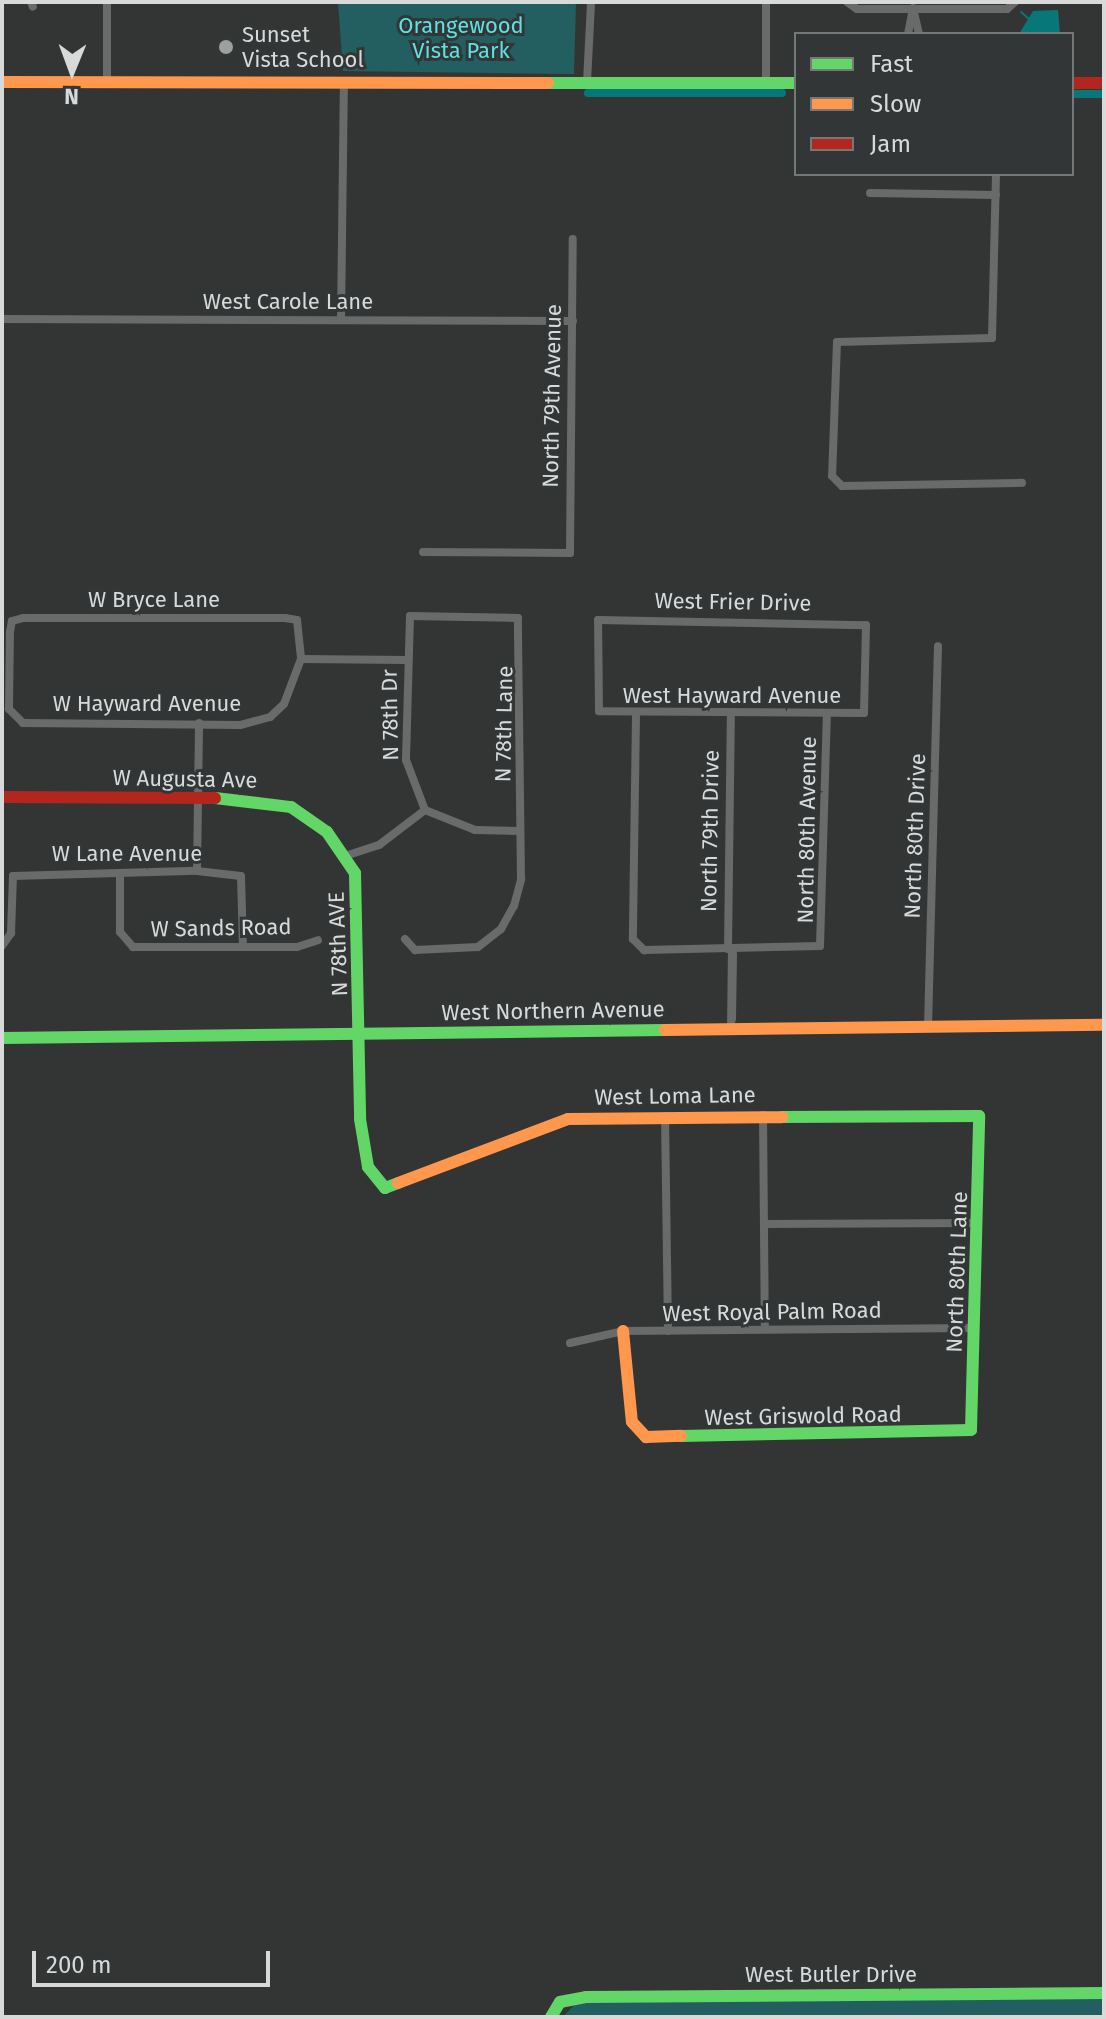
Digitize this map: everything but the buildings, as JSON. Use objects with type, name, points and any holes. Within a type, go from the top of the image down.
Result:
[{"type":"street","points":[[107,2],[107,81]]},
{"type":"street","points":[[587,82],[591,2]]},
{"type":"street","points":[[766,2],[766,82]]},
{"type":"street","points":[[848,4],[913,8],[1014,4]]},
{"type":"street","points":[[908,32],[913,8]]},
{"type":"street","points":[[913,8],[919,32]]},
{"type":"street","points":[[341,320],[344,81]]},
{"type":"street","points":[[2,82],[794,83]]},
{"type":"street","points":[[1074,83],[1104,83]]},
{"type":"street","points":[[996,176],[992,338],[837,342],[835,484],[1022,483]]},
{"type":"street","points":[[870,193],[996,195]]},
{"type":"street","name":"North 79th Avenue","points":[[423,552],[570,553],[573,239]]},
{"type":"street","name":"West Carole Lane","points":[[2,319],[573,321]]},
{"type":"street","name":"N 78th Lane","points":[[410,616],[518,618],[520,831]]},
{"type":"street","name":"N 78th Dr","points":[[410,616],[406,760],[425,810]]},
{"type":"street","name":"W Bryce Lane","points":[[6,667],[12,621],[297,620]]},
{"type":"street","name":"W Hayward Avenue","points":[[6,667],[13,720],[199,723],[270,717],[295,686],[301,659],[297,620]]},
{"type":"street","name":"West Frier Drive","points":[[599,711],[598,620],[866,625],[864,713]]},
{"type":"street","name":"North 80th Drive","points":[[928,1027],[938,646]]},
{"type":"street","points":[[301,659],[407,660]]},
{"type":"street","name":"West Hayward Avenue","points":[[599,711],[636,714],[864,713]]},
{"type":"street","points":[[636,714],[636,948],[730,949]]},
{"type":"street","name":"North 79th Drive","points":[[731,714],[731,1029]]},
{"type":"street","name":"North 80th Avenue","points":[[730,949],[820,946],[827,715]]},
{"type":"street","points":[[197,871],[199,723]]},
{"type":"street","name":"W Augusta Ave","points":[[2,797],[255,798],[291,807],[345,856]]},
{"type":"street","points":[[345,856],[379,845],[425,810],[449,824],[520,831],[521,879],[501,929],[478,947],[443,952],[415,950],[405,939]]},
{"type":"street","name":"N 78th AVE","points":[[345,856],[359,911],[360,1034]]},
{"type":"street","name":"W Lane Avenue","points":[[4,945],[13,876],[197,871],[241,876],[243,947]]},
{"type":"street","name":"W Sands Road","points":[[120,873],[124,943],[243,947],[318,940]]},
{"type":"street","name":"West Northern Avenue","points":[[2,1038],[1104,1025]]},
{"type":"street","name":"West Loma Lane","points":[[360,1034],[363,1145],[374,1181],[385,1188],[541,1125],[665,1116],[979,1116]]},
{"type":"street","points":[[763,1115],[765,1329]]},
{"type":"street","points":[[665,1116],[668,1331]]},
{"type":"street","name":"North 80th Lane","points":[[971,1430],[979,1223],[979,1116]]},
{"type":"street","points":[[765,1224],[979,1223]]},
{"type":"street","name":"West Royal Palm Road","points":[[570,1343],[623,1331],[975,1328]]},
{"type":"street","name":"West Griswold Road","points":[[623,1331],[635,1433],[971,1430]]},
{"type":"street","name":"West Butler Drive","points":[[551,2017],[560,2002],[1104,1993]]},
{"type":"green space","name":"Orangewood Vista Park","points":[[338,2],[576,2],[574,74],[343,71]]},
{"type":"green space","points":[[1104,1997],[1104,2017],[563,2017],[576,2003]]},
{"type":"shaded area","points":[[1058,10],[1060,32],[1020,32],[1033,11]]},
{"type":"waterway","points":[[1021,12],[1029,19]]},
{"type":"waterway","points":[[588,93],[782,93]]},
{"type":"waterway","points":[[1074,94],[1104,94]]},
{"type":"traffic: fast","points":[[548,83],[794,83]]},
{"type":"traffic: fast","points":[[215,798],[291,807],[327,832],[355,873],[360,1119],[368,1167],[385,1188],[398,1183]]},
{"type":"traffic: fast","points":[[2,1038],[665,1030]]},
{"type":"traffic: fast","points":[[681,1436],[971,1430],[979,1116],[782,1117]]},
{"type":"traffic: fast","points":[[551,2017],[560,2002],[586,1997],[1104,1993]]},
{"type":"traffic: slow","points":[[2,82],[548,83]]},
{"type":"traffic: slow","points":[[665,1030],[1104,1025]]},
{"type":"traffic: slow","points":[[398,1183],[568,1119],[782,1117]]},
{"type":"traffic: slow","points":[[623,1331],[632,1422],[646,1437],[681,1436]]},
{"type":"traffic: jam","points":[[1074,83],[1104,83]]},
{"type":"traffic: jam","points":[[2,797],[215,798]]},
{"type":"place","name":"Sunset Vista School","points":[[226,47]]}]
